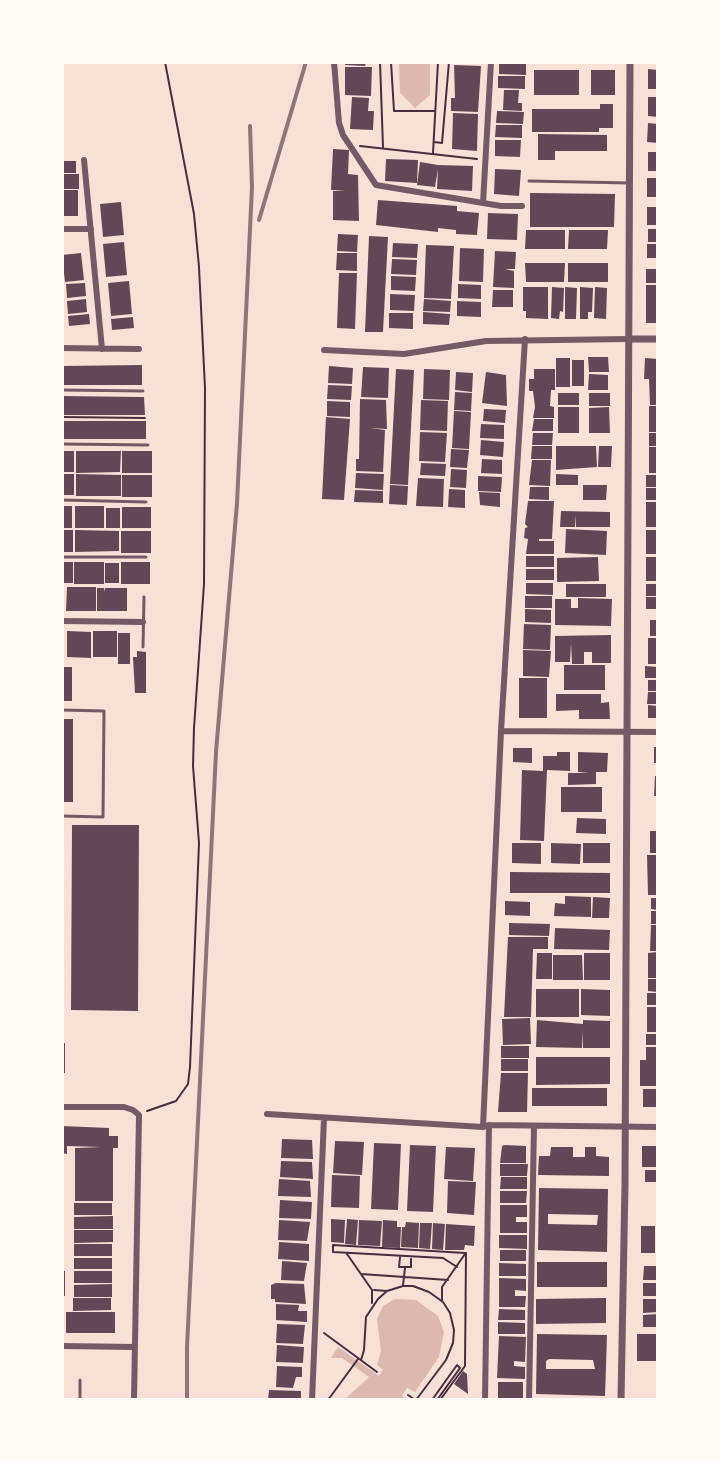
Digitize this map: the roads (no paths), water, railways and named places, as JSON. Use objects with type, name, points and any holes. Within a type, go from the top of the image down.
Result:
[{"type":"street","points":[[334,62],[339,123],[343,135],[376,185],[483,203],[522,206]]},
{"type":"street","points":[[483,203],[491,62]]},
{"type":"street","points":[[621,1400],[630,62]]},
{"type":"street","points":[[84,160],[102,349]]},
{"type":"street","points":[[62,229],[91,229]]},
{"type":"street","points":[[485,1400],[486,1126],[501,731],[525,339]]},
{"type":"street","points":[[324,350],[404,354],[486,341],[658,339]]},
{"type":"street","points":[[62,348],[139,349]]},
{"type":"street","points":[[62,621],[143,622]]},
{"type":"street","points":[[501,731],[658,732]]},
{"type":"street","points":[[62,1107],[124,1107],[136,1112],[134,1400]]},
{"type":"street","points":[[267,1114],[486,1126],[658,1127]]},
{"type":"street","points":[[312,1400],[324,1118]]},
{"type":"street","points":[[529,1400],[534,1126]]},
{"type":"street","points":[[62,1346],[134,1347]]},
{"type":"lane","points":[[529,181],[630,183]]},
{"type":"lane","points":[[62,390],[143,391]]},
{"type":"lane","points":[[62,444],[148,445]]},
{"type":"lane","points":[[62,500],[146,502]]},
{"type":"lane","points":[[62,557],[146,557]]},
{"type":"lane","points":[[143,647],[144,597]]},
{"type":"lane","points":[[62,710],[104,711],[103,817],[62,816]]},
{"type":"lane","points":[[80,1380],[80,1400]]},
{"type":"railway","points":[[259,220],[306,62]]},
{"type":"railway","points":[[187,1400],[216,752],[237,503],[252,187],[250,126]]}]
